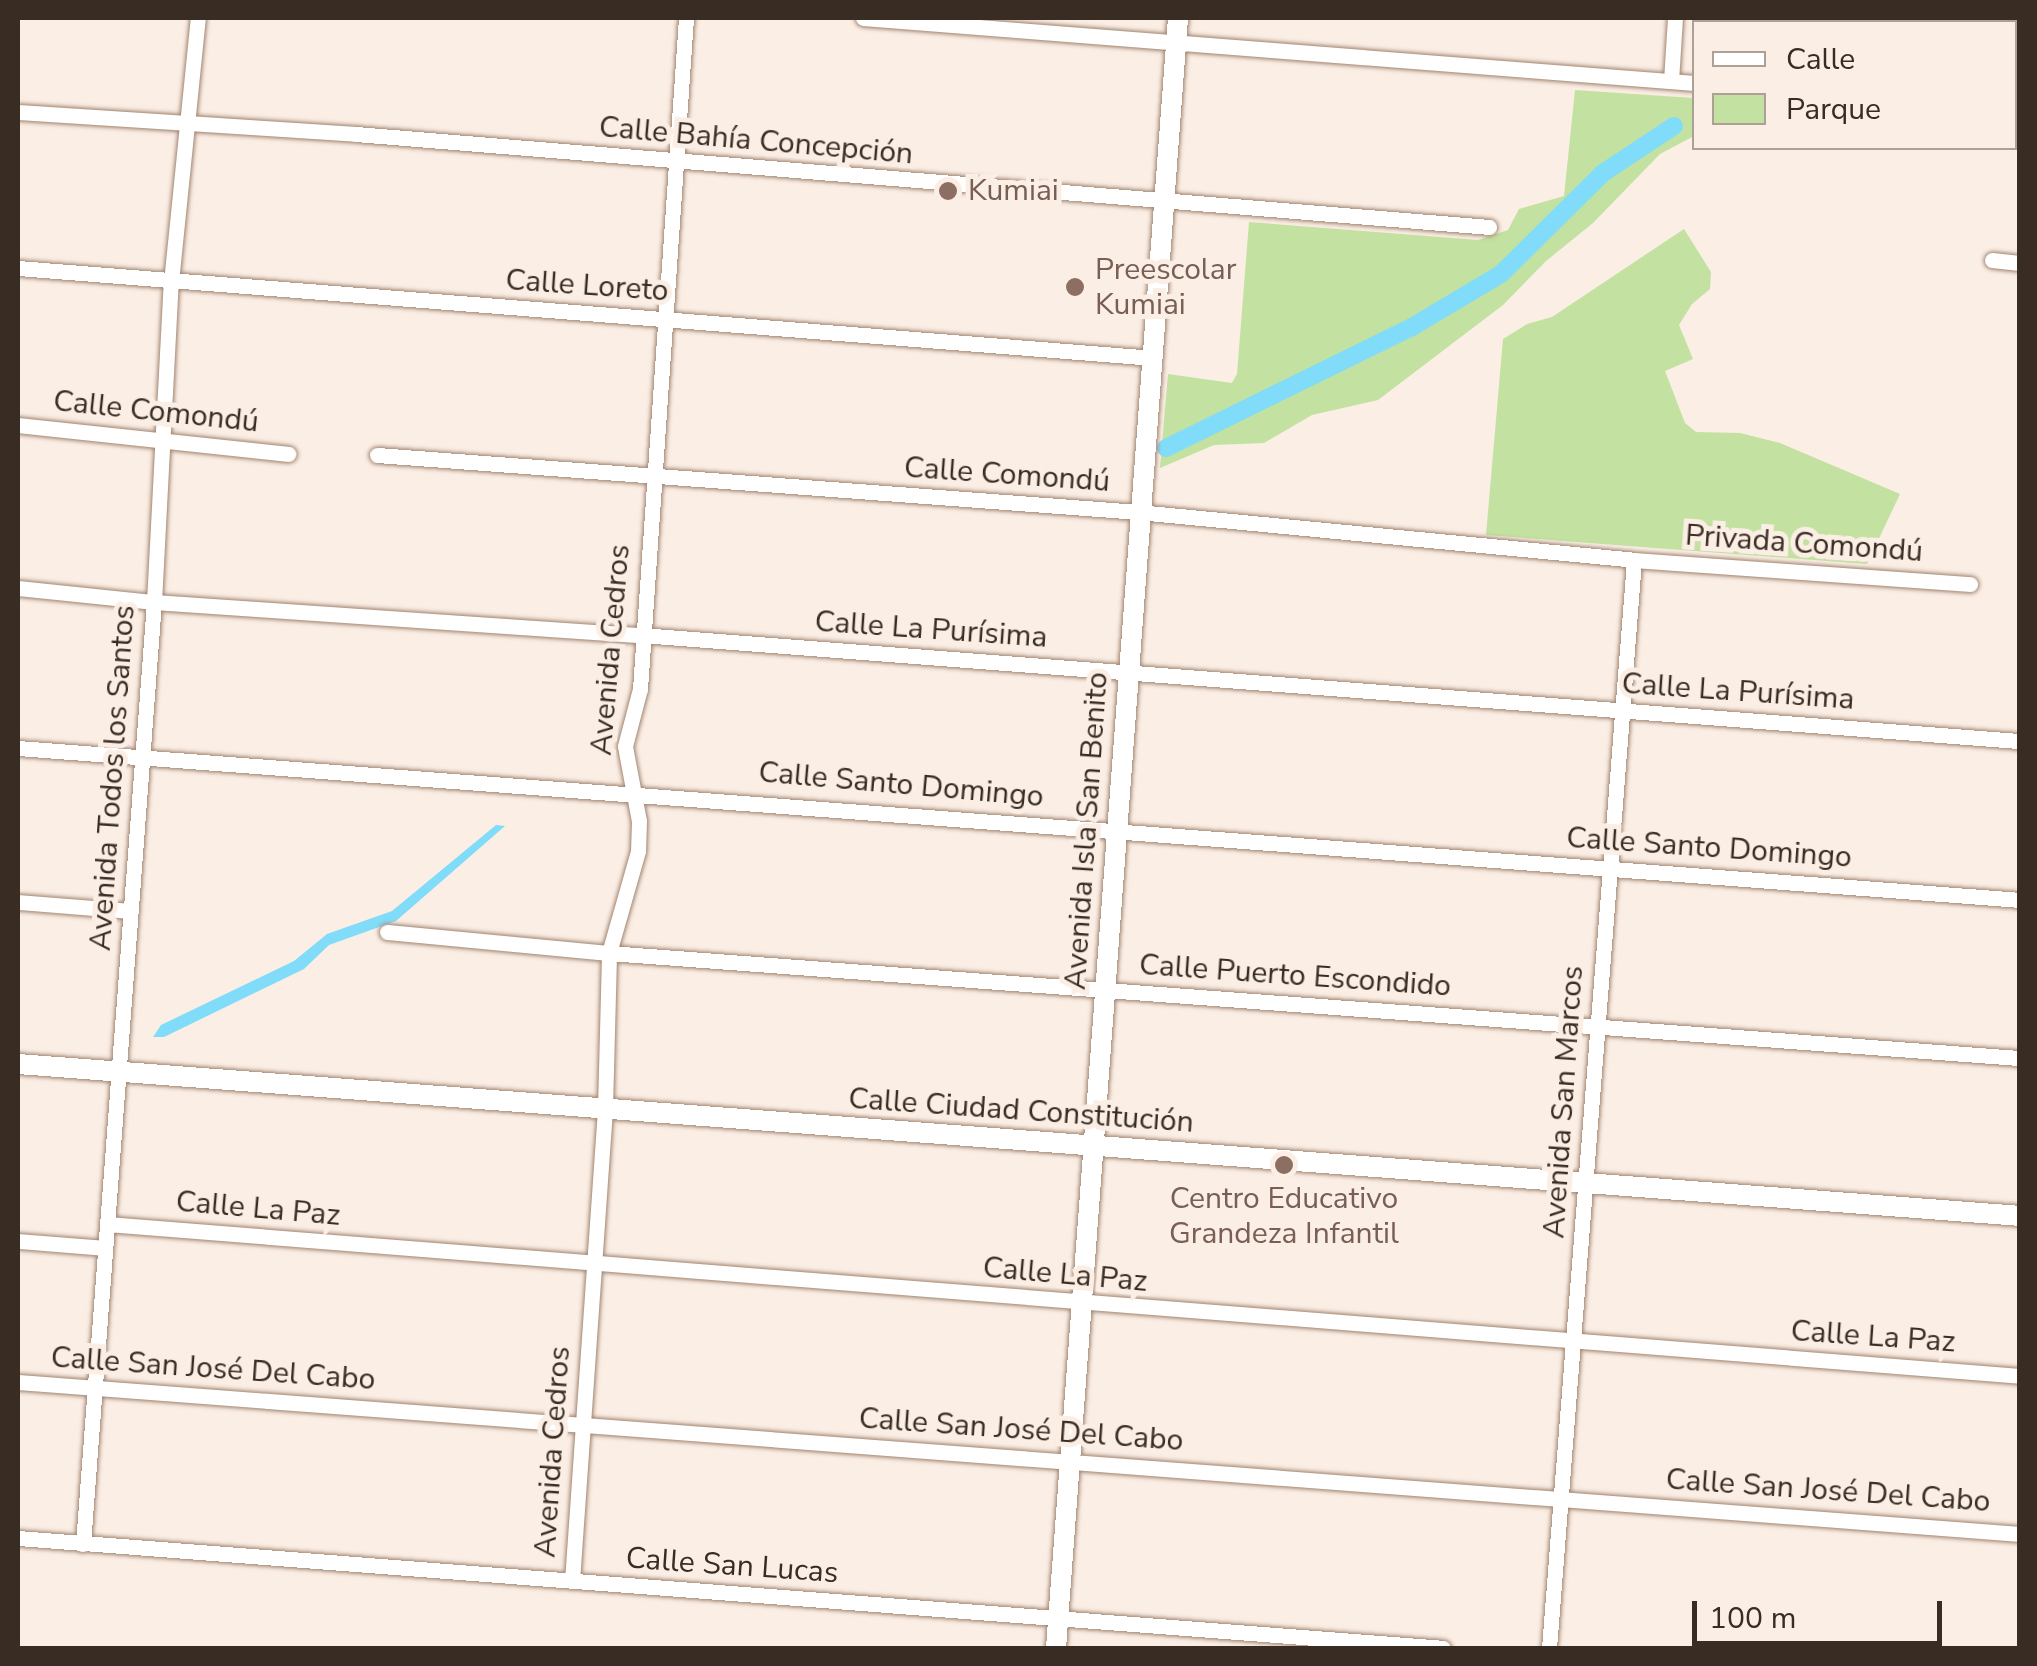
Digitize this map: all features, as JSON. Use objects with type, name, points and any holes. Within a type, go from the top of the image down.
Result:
[{"type":"street","name":"Avenida Todos los Santos","points":[[82,1544],[154,602],[171,282],[198,18]]},
{"type":"street","name":"Avenida Cedros","points":[[572,1581],[605,1108],[610,954],[614,924],[630,888],[638,851],[639,821],[630,792],[625,746],[640,689],[662,318],[679,162],[686,18]]},
{"type":"street","points":[[863,18],[1692,83]]},
{"type":"street","name":"Avenida Isla San Benito","points":[[1056,1648],[1130,673],[1138,512],[1178,18]]},
{"type":"street","points":[[1671,81],[1676,18]]},
{"type":"street","name":"Calle Bahía Concepción","points":[[18,112],[1489,227]]},
{"type":"street","points":[[1992,260],[2020,263]]},
{"type":"street","name":"Calle Loreto","points":[[18,268],[1152,358]]},
{"type":"street","name":"Calle Comondú","points":[[18,425],[288,454]]},
{"type":"street","name":"Calle Comondú","points":[[376,456],[1138,512],[1634,560]]},
{"type":"street","name":"Privada Comondú","points":[[1634,560],[1970,584]]},
{"type":"street","name":"Avenida San Marcos","points":[[1549,1648],[1634,560]]},
{"type":"street","name":"Calle La Purísima","points":[[18,588],[154,602],[641,634],[2020,742]]},
{"type":"street","name":"Calle Santo Domingo","points":[[18,748],[2020,900]]},
{"type":"street","points":[[18,902],[130,910]]},
{"type":"street","name":"Calle Puerto Escondido","points":[[387,932],[610,954],[2020,1058]]},
{"type":"street","name":"Calle Ciudad Constitución","points":[[18,1064],[2020,1216]]},
{"type":"street","name":"Calle La Paz","points":[[107,1224],[2020,1376]]},
{"type":"street","points":[[18,1241],[105,1248]]},
{"type":"street","name":"Calle San José Del Cabo","points":[[18,1382],[2020,1534]]},
{"type":"street","name":"Calle San Lucas","points":[[18,1538],[1443,1648]]},
{"type":"green space","points":[[1575,90],[1692,98],[1692,137],[1660,154],[1593,223],[1546,261],[1503,305],[1378,400],[1312,415],[1264,443],[1214,445],[1160,468],[1168,374],[1232,383],[1237,374],[1249,222],[1478,240],[1508,230],[1519,209],[1564,196]]},
{"type":"green space","points":[[1684,229],[1711,272],[1710,289],[1692,304],[1679,325],[1693,359],[1665,371],[1685,423],[1696,432],[1740,433],[1780,443],[1900,494],[1867,564],[1486,535],[1503,339],[1527,324],[1552,317]]},
{"type":"water","points":[[496,825],[505,826],[396,921],[329,945],[304,969],[164,1037],[153,1037],[161,1025],[294,961],[327,934],[392,911]]},
{"type":"waterway","points":[[1166,448],[1412,327],[1501,274],[1603,173],[1674,126]]},
{"type":"place","name":"Kumiai","points":[[948,191]]},
{"type":"place","name":"Preescolar Kumiai","points":[[1075,287]]},
{"type":"place","name":"Centro Educativo Grandeza Infantil","points":[[1284,1165]]}]
